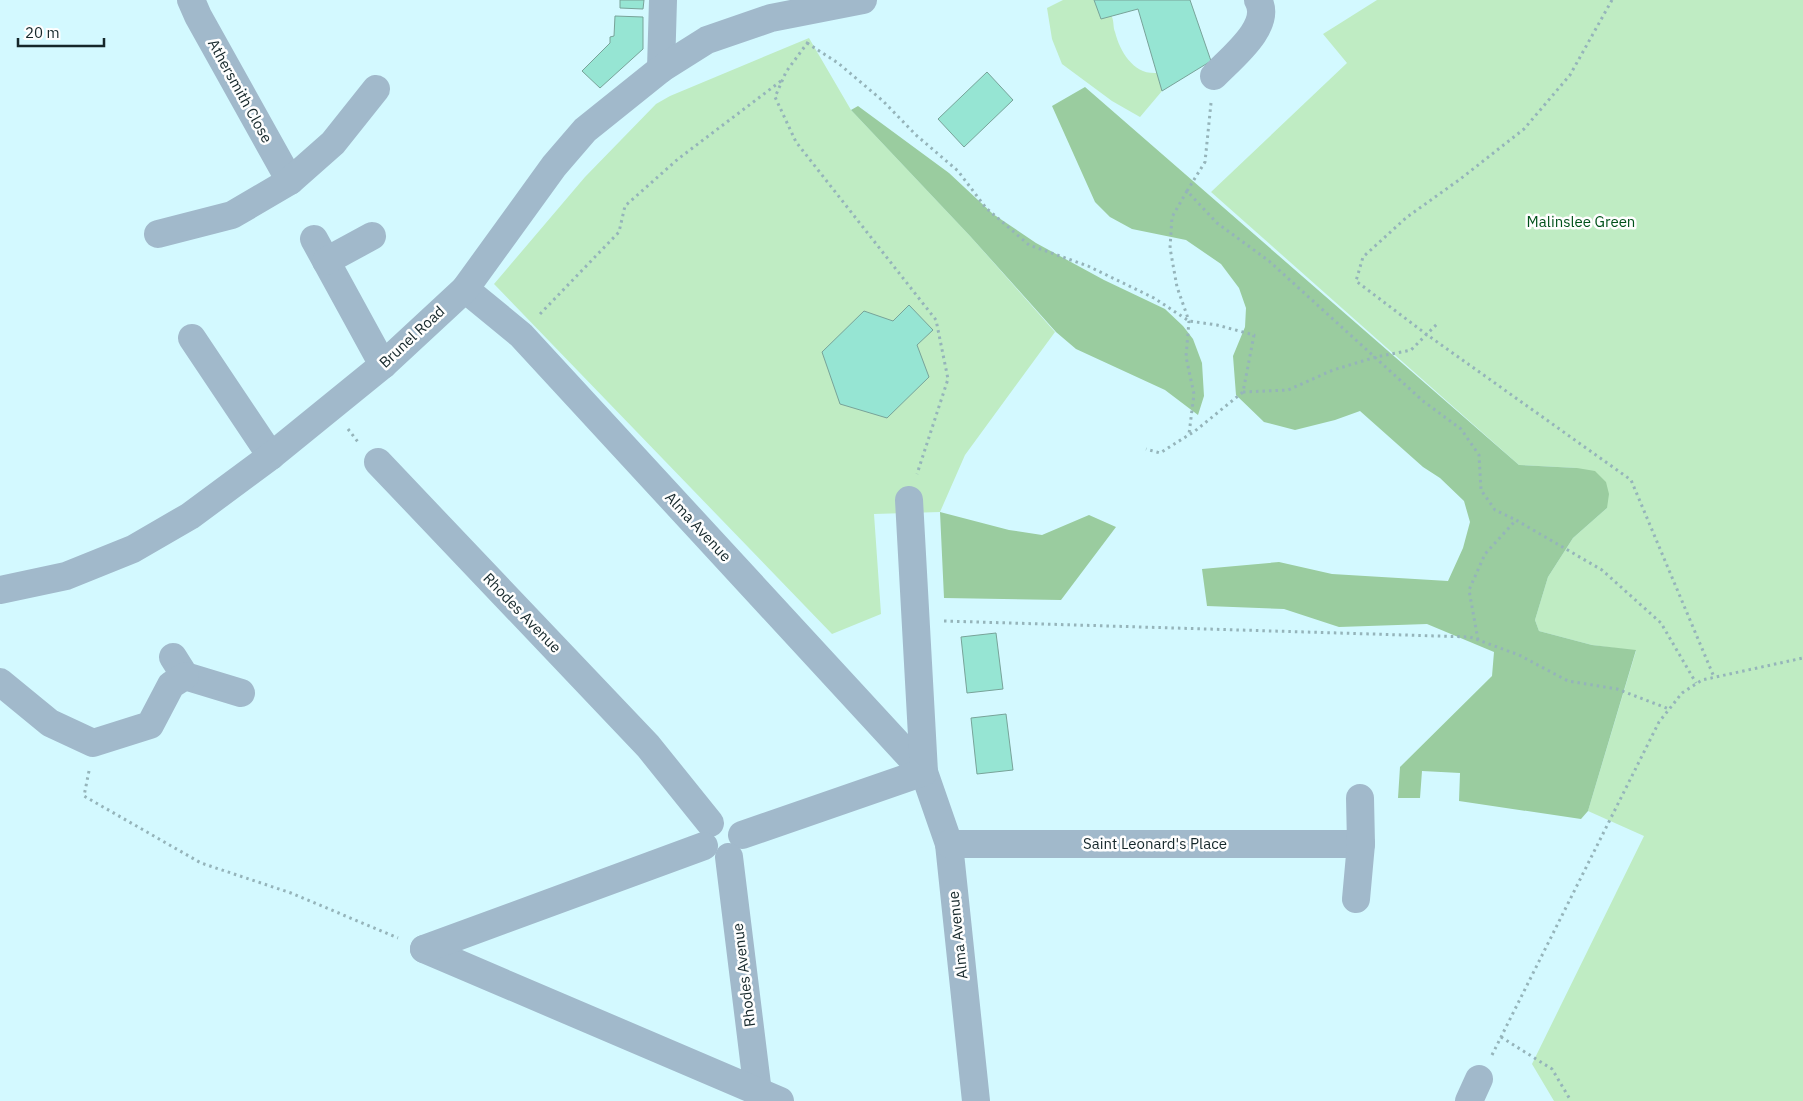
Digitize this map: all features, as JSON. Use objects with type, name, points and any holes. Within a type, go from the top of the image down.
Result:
[{"type":"street","name":"Athersmith Close","points":[[192,0],[198,16],[290,181]]},
{"type":"street","points":[[661,69],[663,0]]},
{"type":"street","name":"Brunel Road","points":[[0,590],[66,576],[132,549],[190,516],[271,456],[383,366],[465,289],[554,166],[585,130],[661,69],[707,40],[766,9],[863,0]]},
{"type":"street","points":[[1214,76],[1254,34],[1262,16],[1261,5],[1258,0]]},
{"type":"street","points":[[158,234],[232,214],[290,181],[333,143],[376,90]]},
{"type":"street","points":[[372,236],[320,250],[383,366]]},
{"type":"street","name":"Alma Avenue","points":[[465,289],[520,335],[924,772]]},
{"type":"street","points":[[192,338],[271,456]]},
{"type":"street","name":"Rhodes Avenue","points":[[378,462],[648,746],[707,834],[710,854],[716,858],[736,846],[769,1097]]},
{"type":"street","name":"Alma Avenue","points":[[909,500],[924,772],[949,844],[976,1101]]},
{"type":"street","points":[[0,682],[50,723],[93,743],[150,725],[179,666],[241,693]]},
{"type":"street","points":[[424,949],[707,834],[719,819],[731,820],[736,824],[736,846],[924,772]]},
{"type":"street","points":[[1356,899],[1361,844],[1360,798]]},
{"type":"street","name":"Saint Leonard's Place","points":[[949,844],[1361,844]]},
{"type":"street","points":[[424,949],[769,1097]]},
{"type":"path","points":[[1612,0],[1570,75],[1524,129],[1459,180],[1407,217],[1363,257],[1356,281],[1426,334],[1632,480],[1714,677]]},
{"type":"path","points":[[813,35],[782,80],[775,97],[796,142],[936,320],[948,379],[909,500]]},
{"type":"path","points":[[807,43],[838,63],[883,102],[916,135],[958,171],[986,208],[1029,245],[1088,266],[1154,298],[1188,321],[1217,325],[1254,335],[1243,392]]},
{"type":"path","points":[[1190,434],[1194,394],[1186,357],[1188,321],[1177,288],[1170,248],[1172,217],[1205,162],[1214,76]]},
{"type":"path","points":[[520,335],[619,232],[625,206],[678,159],[782,80]]},
{"type":"path","points":[[1187,191],[1217,223],[1269,261],[1423,400],[1461,430],[1479,455],[1481,490],[1495,510],[1516,520],[1602,570],[1661,623],[1696,683]]},
{"type":"path","points":[[1146,449],[1160,452],[1190,434],[1243,392],[1288,390],[1333,370],[1376,357],[1411,350],[1439,322]]},
{"type":"path","points":[[330,407],[356,440],[378,462]]},
{"type":"path","points":[[1478,640],[1469,590],[1485,554],[1516,520]]},
{"type":"path","points":[[916,620],[1470,637],[1519,655],[1568,681],[1616,689],[1669,709]]},
{"type":"path","points":[[1474,1090],[1659,722],[1682,693],[1702,680],[1803,658]]},
{"type":"path","points":[[93,743],[84,796],[201,863],[291,893],[424,949]]},
{"type":"path","points":[[1501,1037],[1552,1069],[1571,1101]]},
{"type":"green space","points":[[1063,0],[1094,0],[1112,17],[1117,40],[1129,61],[1141,70],[1157,73],[1162,91],[1140,117],[1112,101],[1062,64],[1052,39],[1047,8]]},
{"type":"green space","name":"Malinslee Green","points":[[1377,0],[1803,0],[1803,1101],[1554,1101],[1532,1064],[1644,836],[1588,811],[1636,651],[1592,645],[1539,631],[1535,620],[1548,577],[1573,538],[1607,508],[1577,468],[1519,465],[1211,192],[1347,63],[1323,34]]},
{"type":"green space","points":[[809,38],[851,110],[970,236],[1055,332],[965,455],[940,512],[874,514],[881,614],[832,634],[494,284],[585,177],[656,104],[670,96]]},
{"type":"green space","points":[[1085,87],[1519,465],[1577,468],[1595,471],[1606,482],[1609,494],[1607,508],[1573,538],[1548,577],[1535,620],[1539,631],[1592,645],[1636,650],[1588,811],[1581,819],[1459,801],[1460,773],[1422,771],[1420,798],[1398,798],[1400,767],[1492,676],[1494,652],[1427,624],[1339,627],[1284,609],[1207,606],[1202,569],[1279,562],[1332,574],[1448,581],[1463,548],[1470,522],[1464,501],[1440,478],[1423,467],[1360,411],[1335,420],[1295,430],[1264,422],[1236,395],[1233,356],[1245,327],[1246,308],[1239,288],[1221,264],[1186,240],[1132,229],[1110,217],[1095,202],[1052,106]]},
{"type":"green space","points":[[858,106],[949,173],[993,214],[1036,243],[1104,280],[1165,309],[1183,326],[1193,339],[1202,363],[1204,396],[1198,415],[1165,390],[1076,349],[1056,332],[970,236],[851,110]]},
{"type":"green space","points":[[940,512],[1009,530],[1042,535],[1089,515],[1116,527],[1061,600],[944,598]]},
{"type":"building","points":[[620,0],[644,0],[643,9],[620,8]]},
{"type":"building","points":[[1094,0],[1190,0],[1211,61],[1162,91],[1138,9],[1101,19]]},
{"type":"building","points":[[615,16],[643,17],[643,49],[600,88],[582,71],[610,43],[610,37],[614,36]]},
{"type":"building","points":[[987,72],[1013,100],[964,147],[938,119]]},
{"type":"building","points":[[909,305],[933,330],[917,345],[929,377],[887,418],[840,404],[822,352],[864,311],[893,321]]},
{"type":"building","points":[[996,633],[1003,689],[967,693],[961,637]]},
{"type":"building","points":[[1006,714],[1013,770],[977,774],[971,718]]}]
